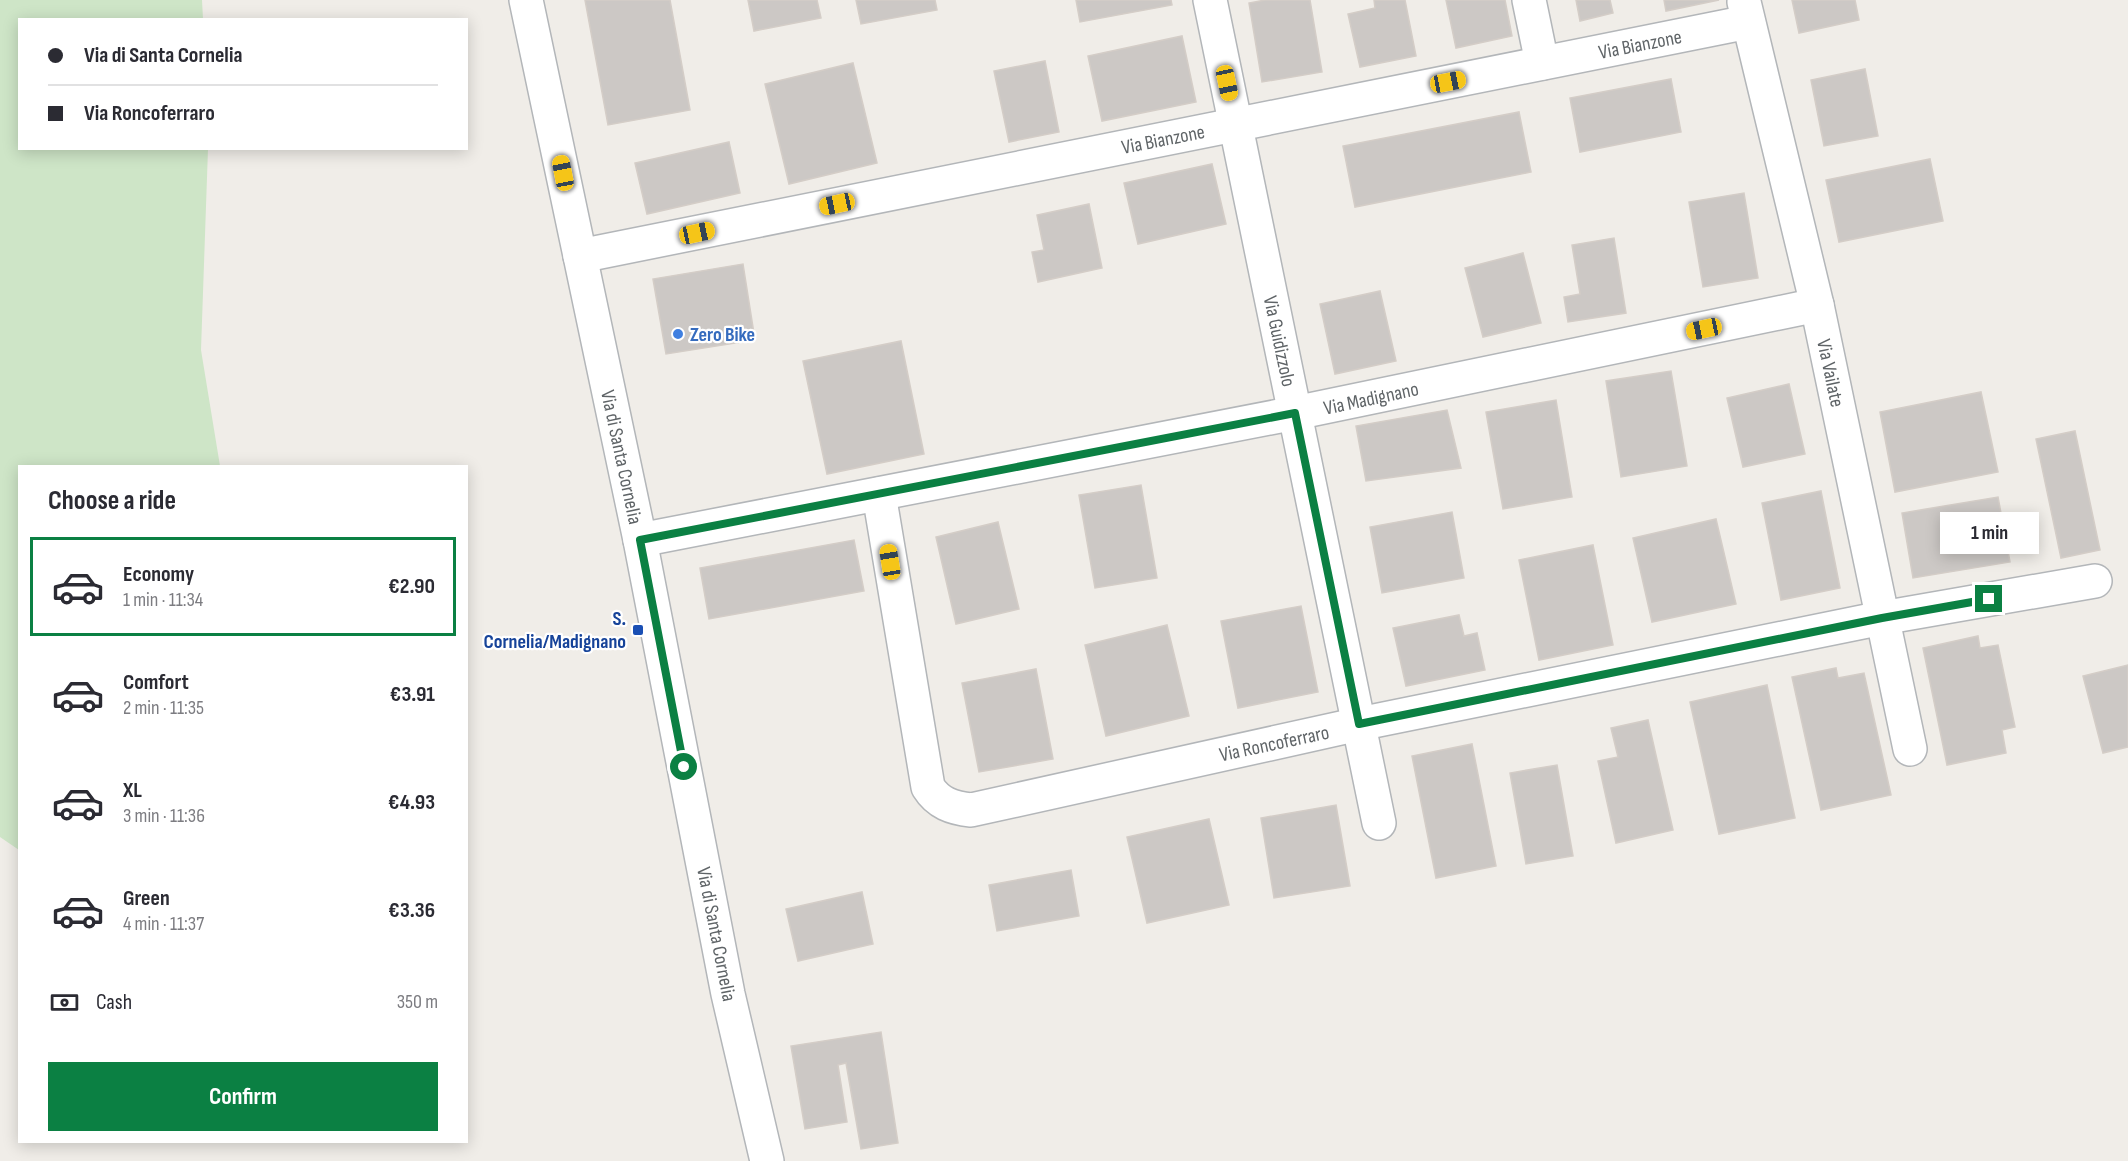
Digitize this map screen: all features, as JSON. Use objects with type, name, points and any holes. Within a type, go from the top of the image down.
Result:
[{"type":"street","name":"Via di Santa Cornelia","points":[[526,0],[640,540],[728,994],[767,1161]]},
{"type":"street","name":"Via Guidizzolo","points":[[1210,0],[1379,823]]},
{"type":"street","points":[[1529,0],[1542,63]]},
{"type":"street","name":"Via Bianzone","points":[[580,256],[1542,63],[1745,11]]},
{"type":"street","name":"Via Vailate","points":[[1745,11],[1817,305],[1910,749]]},
{"type":"street","name":"Via Madignano","points":[[640,540],[1295,413],[1817,305]]},
{"type":"street","name":"Via Roncoferraro","points":[[879,494],[928,787],[939,801],[971,810],[1359,724],[1882,618],[2096,581]]},
{"type":"green space","points":[[0,0],[202,0],[203,18],[18,18],[18,150],[208,150],[201,350],[220,465],[18,465],[18,849],[0,837]]},
{"type":"building","points":[[585,0],[670,0],[690,110],[608,125]]},
{"type":"building","points":[[748,0],[817,0],[821,18],[754,31]]},
{"type":"building","points":[[856,0],[935,0],[937,10],[861,24]]},
{"type":"building","points":[[1076,0],[1171,0],[1172,5],[1080,22]]},
{"type":"building","points":[[1265,0],[1310,0],[1322,72],[1262,82],[1249,3]]},
{"type":"building","points":[[1374,0],[1405,0],[1416,56],[1360,67],[1348,14],[1375,8]]},
{"type":"building","points":[[1446,0],[1505,0],[1512,36],[1456,48]]},
{"type":"building","points":[[1576,0],[1610,0],[1613,13],[1580,21]]},
{"type":"building","points":[[1664,0],[1719,0],[1666,11]]},
{"type":"building","points":[[1792,0],[1855,0],[1859,20],[1799,33]]},
{"type":"building","points":[[1182,36],[1196,102],[1102,121],[1088,56]]},
{"type":"building","points":[[1045,61],[1059,132],[1009,142],[994,71]]},
{"type":"building","points":[[853,63],[877,163],[789,184],[765,84]]},
{"type":"building","points":[[1865,69],[1878,136],[1824,146],[1811,80]]},
{"type":"building","points":[[1671,79],[1681,132],[1580,152],[1570,98]]},
{"type":"building","points":[[1519,112],[1531,172],[1355,207],[1343,146]]},
{"type":"building","points":[[729,142],[740,193],[647,214],[635,163]]},
{"type":"building","points":[[1930,159],[1943,221],[1839,242],[1826,180]]},
{"type":"building","points":[[1212,164],[1226,224],[1138,244],[1124,183]]},
{"type":"building","points":[[1744,193],[1758,278],[1703,287],[1689,202]]},
{"type":"building","points":[[1089,204],[1102,268],[1038,282],[1032,252],[1044,250],[1037,215]]},
{"type":"building","points":[[1614,238],[1626,313],[1568,322],[1564,297],[1580,294],[1572,245]]},
{"type":"building","points":[[1523,253],[1541,323],[1483,337],[1465,268]]},
{"type":"building","points":[[743,264],[755,340],[666,354],[653,279]]},
{"type":"building","points":[[1380,291],[1396,361],[1335,374],[1320,304]]},
{"type":"building","points":[[901,341],[924,454],[827,474],[803,361]]},
{"type":"building","points":[[1671,371],[1687,466],[1621,477],[1606,381]]},
{"type":"building","points":[[1789,384],[1805,454],[1743,467],[1727,398]]},
{"type":"building","points":[[1981,392],[1998,472],[1895,492],[1880,412]]},
{"type":"building","points":[[1556,400],[1572,497],[1503,509],[1486,412]]},
{"type":"building","points":[[1447,410],[1461,468],[1366,481],[1356,426]]},
{"type":"building","points":[[2075,431],[2100,550],[2061,558],[2036,439]]},
{"type":"building","points":[[1141,485],[1157,578],[1095,588],[1079,495]]},
{"type":"building","points":[[1821,491],[1840,588],[1781,600],[1762,503]]},
{"type":"building","points":[[1998,497],[2010,562],[1913,578],[1902,513]]},
{"type":"building","points":[[1452,512],[1464,578],[1382,593],[1370,527]]},
{"type":"building","points":[[1716,519],[1736,604],[1652,622],[1633,538]]},
{"type":"building","points":[[998,522],[1019,609],[956,624],[936,537]]},
{"type":"building","points":[[854,540],[864,591],[709,619],[700,568]]},
{"type":"building","points":[[1593,545],[1613,645],[1539,660],[1519,560]]},
{"type":"building","points":[[1301,606],[1318,692],[1238,708],[1221,621]]},
{"type":"building","points":[[1459,615],[1464,636],[1477,633],[1485,670],[1406,686],[1393,628]]},
{"type":"building","points":[[1167,625],[1189,716],[1106,736],[1085,645]]},
{"type":"building","points":[[1978,636],[1980,648],[1998,645],[2015,727],[2002,730],[2006,753],[1947,765],[1923,648]]},
{"type":"building","points":[[2128,665],[2128,747],[2103,753],[2083,676]]},
{"type":"building","points":[[1836,668],[1838,678],[1864,673],[1891,795],[1821,810],[1792,677]]},
{"type":"building","points":[[1036,669],[1053,759],[979,772],[962,683]]},
{"type":"building","points":[[1767,685],[1795,818],[1719,834],[1690,702]]},
{"type":"building","points":[[1648,720],[1673,830],[1616,843],[1598,761],[1618,757],[1611,728]]},
{"type":"building","points":[[1472,744],[1496,866],[1436,878],[1412,756]]},
{"type":"building","points":[[1557,765],[1573,856],[1526,864],[1510,773]]},
{"type":"building","points":[[1336,805],[1350,886],[1274,898],[1261,818]]},
{"type":"building","points":[[1209,819],[1229,905],[1147,923],[1127,837]]},
{"type":"building","points":[[1071,870],[1079,916],[997,931],[989,885]]},
{"type":"building","points":[[862,892],[873,944],[798,961],[786,909]]},
{"type":"building","points":[[881,1032],[898,1143],[861,1149],[846,1063],[838,1065],[847,1122],[805,1129],[791,1046]]},
{"type":"place","name":"Zero Bike","points":[[678,334]]},
{"type":"place","name":"S. Cornelia/Madignano","points":[[638,630]]},
{"type":"route","points":[[684,767],[640,540],[1295,413],[1359,724],[1882,618],[1989,599]]}]
